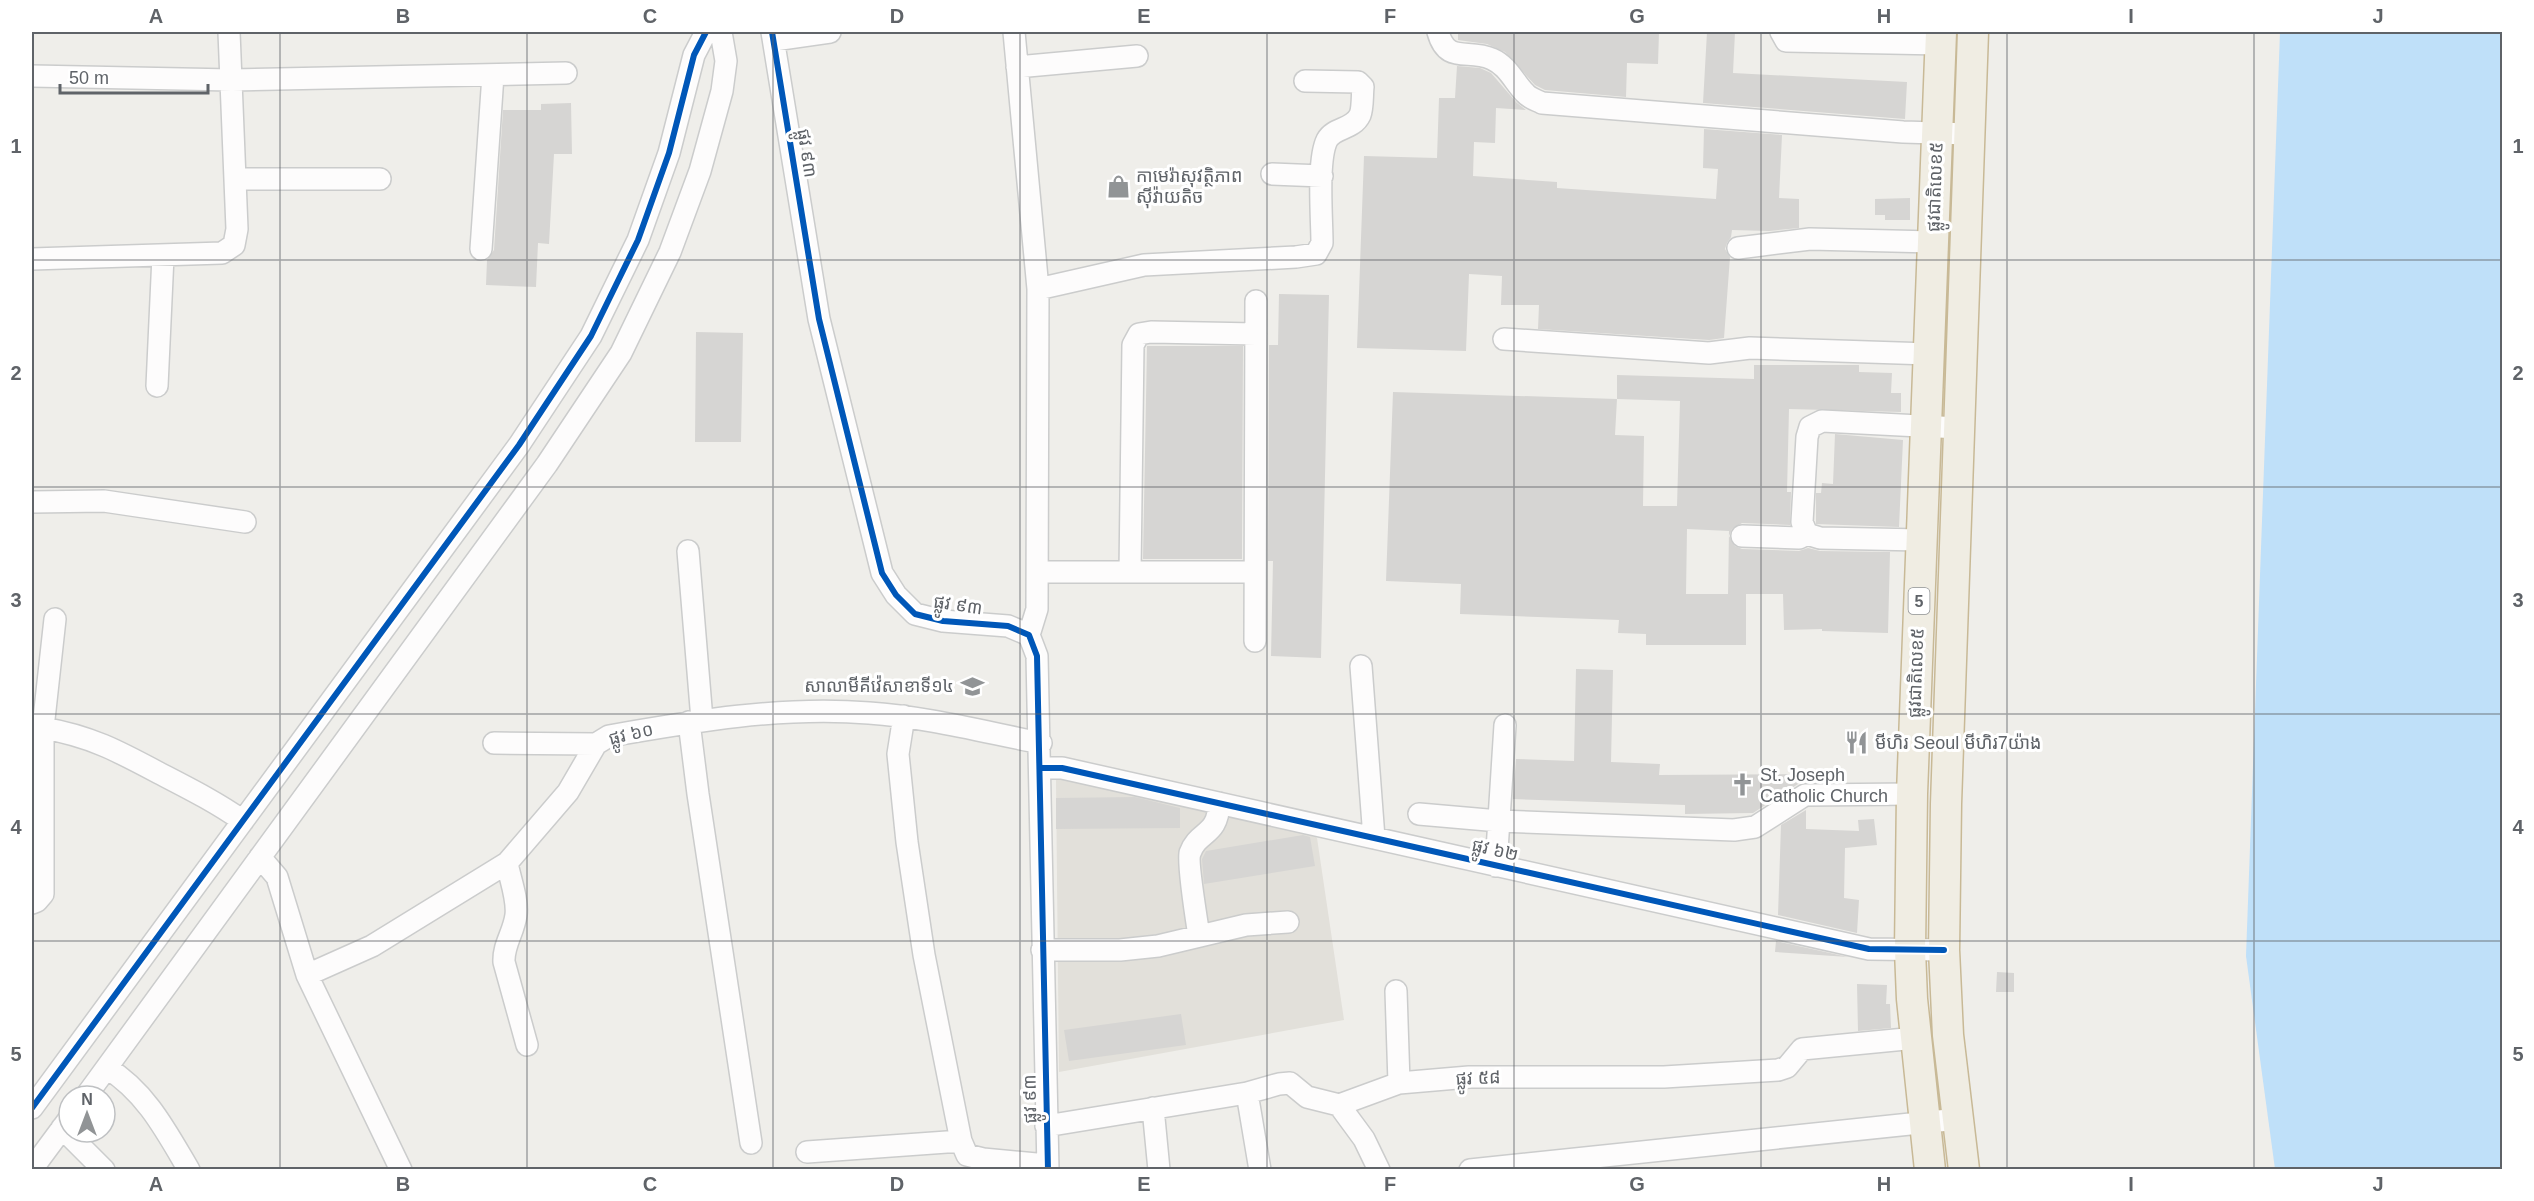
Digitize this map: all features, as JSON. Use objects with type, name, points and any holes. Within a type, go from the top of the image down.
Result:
[{"type":"highway","name":"ផ្លូវជាតិលេខ៥","points":[[1964,1170],[1947,1016],[1944,950],[1946,804],[1973,32]]},
{"type":"highway","name":"ផ្លូវជាតិលេខ៥","points":[[1930,1170],[1916,1038],[1910,950],[1911,795],[1941,38]]},
{"type":"street","points":[[32,259],[222,253],[234,245],[237,229],[236,179],[229,32]]},
{"type":"street","points":[[32,1108],[519,445],[591,336],[638,240],[669,153],[694,55],[706,32]]},
{"type":"street","points":[[95,1084],[547,464],[621,353],[670,252],[700,171],[722,91],[726,61],[721,32]]},
{"type":"street","points":[[773,36],[830,32]]},
{"type":"street","points":[[1014,32],[1038,289],[1038,572],[1037,609],[1029,635]]},
{"type":"street","points":[[1438,32],[1442,45],[1449,51],[1491,58],[1510,73],[1526,95],[1542,103],[1903,132],[1969,134]]},
{"type":"street","points":[[1781,32],[1786,41],[1941,38]]},
{"type":"street","name":"ផ្លូវ ៩៣","points":[[773,36],[819,319],[882,573],[896,595],[915,614],[943,621],[1008,626],[1029,635],[1037,656],[1041,743],[1042,950],[1048,1167]]},
{"type":"street","points":[[1017,67],[1137,57]]},
{"type":"street","points":[[32,76],[232,80],[566,73]]},
{"type":"street","points":[[481,249],[493,75]]},
{"type":"street","points":[[1038,289],[1144,265],[1316,254],[1322,243],[1322,176],[1327,140],[1335,132],[1352,125],[1360,114],[1363,87],[1358,82],[1305,81]]},
{"type":"street","points":[[1272,174],[1322,176]]},
{"type":"street","points":[[236,179],[380,179]]},
{"type":"street","points":[[1738,248],[1810,239],[1933,242]]},
{"type":"street","points":[[158,386],[163,256]]},
{"type":"street","points":[[1255,641],[1256,301]]},
{"type":"street","points":[[1130,572],[1133,345],[1139,334],[1151,332],[1256,334]]},
{"type":"street","points":[[1504,339],[1709,353],[1750,348],[1929,354]]},
{"type":"street","points":[[1807,534],[1802,522],[1807,437],[1810,427],[1822,421],[1959,428]]},
{"type":"street","points":[[32,502],[105,501],[245,522]]},
{"type":"street","points":[[1742,536],[1799,538],[1807,534],[1820,538],[1921,540]]},
{"type":"street","points":[[688,551],[698,794],[751,1143]]},
{"type":"street","points":[[1038,572],[1254,572]]},
{"type":"street","points":[[32,903],[43,894],[43,728],[55,619]]},
{"type":"street","points":[[1361,666],[1374,838]]},
{"type":"street","name":"ផ្លូវ ៦០","points":[[307,975],[372,946],[507,863],[568,792],[596,744],[609,736],[696,721],[788,711],[868,712],[904,716],[1041,743]]},
{"type":"street","points":[[904,716],[898,754],[908,842],[924,955],[961,1141],[967,1155],[1048,1167]]},
{"type":"street","points":[[1496,866],[1505,725]]},
{"type":"street","points":[[43,728],[100,742],[216,803],[243,821]]},
{"type":"street","points":[[494,743],[596,744]]},
{"type":"street","name":"ផ្លូវ ៦២","points":[[1041,768],[1062,768],[1869,949],[1944,950]]},
{"type":"street","points":[[1419,814],[1499,821],[1734,830],[1755,827],[1805,795],[1911,795]]},
{"type":"street","points":[[1199,936],[1189,854],[1196,843],[1219,819],[1219,803]]},
{"type":"street","points":[[260,857],[277,876],[307,975],[401,1170]]},
{"type":"street","points":[[507,863],[516,911],[514,924],[504,951],[504,962],[527,1045]]},
{"type":"street","points":[[1042,950],[1120,950],[1158,946],[1246,925],[1288,922]]},
{"type":"street","points":[[1396,992],[1399,1083]]},
{"type":"street","name":"ផ្លូវ ៥៨","points":[[1338,1104],[1399,1083],[1469,1077],[1664,1077],[1749,1072],[1787,1067],[1802,1049],[1916,1038]]},
{"type":"street","points":[[107,1068],[118,1075],[151,1107],[189,1170]]},
{"type":"street","points":[[1046,1126],[1247,1093],[1290,1083],[1307,1097],[1338,1104],[1364,1139],[1379,1170]]},
{"type":"street","points":[[1247,1093],[1260,1170]]},
{"type":"street","points":[[1153,1108],[1159,1170]]},
{"type":"street","points":[[1470,1170],[1958,1119]]},
{"type":"street","points":[[32,1169],[57,1134]]},
{"type":"street","points":[[807,1152],[961,1141]]},
{"type":"street","points":[[82,1144],[104,1170]]},
{"type":"shaded area","points":[[1072,773],[1304,825],[1317,838],[1344,1020],[1059,1072],[1056,780]]},
{"type":"water","points":[[2280,32],[2502,32],[2502,1169],[2275,1169],[2246,956]]},
{"type":"building","points":[[1458,32],[1659,32],[1658,64],[1627,63],[1626,97],[1545,90],[1535,85],[1505,52],[1487,44],[1458,40]]},
{"type":"building","points":[[1707,32],[1735,32],[1733,73],[1907,82],[1905,119],[1703,103]]},
{"type":"building","points":[[1457,66],[1480,68],[1491,73],[1526,110],[1496,108],[1495,143],[1474,142],[1473,176],[1557,182],[1557,188],[1716,199],[1718,169],[1703,168],[1704,129],[1782,135],[1779,198],[1799,199],[1799,228],[1769,231],[1732,230],[1725,249],[1730,257],[1724,338],[1709,340],[1538,329],[1539,305],[1501,305],[1502,276],[1469,274],[1466,351],[1357,348],[1364,156],[1437,158],[1439,98],[1455,98]]},
{"type":"building","points":[[571,103],[572,154],[554,154],[549,244],[538,243],[536,287],[486,285],[487,260],[494,250],[503,110],[541,110],[541,104]]},
{"type":"building","points":[[1910,198],[1910,220],[1885,220],[1885,215],[1875,215],[1875,199]]},
{"type":"building","points":[[1279,294],[1329,295],[1321,658],[1271,656],[1273,561],[1268,561],[1269,345],[1278,345]]},
{"type":"building","points":[[696,332],[743,333],[741,442],[695,442]]},
{"type":"building","points":[[1147,346],[1243,346],[1242,559],[1143,559]]},
{"type":"building","points":[[1754,365],[1859,365],[1859,372],[1892,373],[1891,393],[1901,393],[1901,412],[1789,409],[1787,492],[1791,492],[1790,525],[1742,523],[1732,529],[1729,536],[1735,546],[1742,549],[1799,551],[1808,548],[1820,551],[1890,552],[1888,633],[1822,631],[1822,629],[1784,630],[1783,594],[1746,594],[1746,645],[1646,645],[1646,634],[1618,633],[1619,620],[1460,614],[1461,584],[1386,581],[1393,392],[1617,399],[1617,375],[1754,379]],"holes":[[[1617,399],[1680,401],[1677,506],[1643,506],[1644,436],[1615,435]],[[1687,529],[1729,531],[1728,594],[1686,594]]]},
{"type":"building","points":[[1835,434],[1903,440],[1899,527],[1816,524],[1816,493],[1821,493],[1822,483],[1833,484]]},
{"type":"building","points":[[1576,669],[1613,670],[1611,762],[1660,764],[1659,775],[1806,774],[1806,782],[1798,784],[1753,813],[1685,814],[1685,805],[1513,799],[1516,759],[1574,761]]},
{"type":"building","points":[[1135,797],[1180,808],[1180,828],[1056,829],[1056,798]]},
{"type":"building","points":[[1806,810],[1806,829],[1859,831],[1858,820],[1874,819],[1877,845],[1845,848],[1844,898],[1859,900],[1857,933],[1778,915],[1781,825]]},
{"type":"building","points":[[1303,835],[1310,837],[1315,866],[1204,884],[1202,859],[1206,851]]},
{"type":"building","points":[[1776,941],[1848,957],[1775,952]]},
{"type":"building","points":[[1997,972],[2014,973],[2014,992],[1996,992]]},
{"type":"building","points":[[1857,984],[1887,985],[1886,1004],[1890,1004],[1891,1028],[1858,1031]]},
{"type":"building","points":[[1181,1014],[1186,1045],[1069,1061],[1064,1030]]},
{"type":"cycle path","points":[[32,1108],[519,445],[591,336],[638,240],[669,153],[694,55],[706,32]]},
{"type":"cycle path","points":[[772,32],[819,319],[882,573],[896,595],[915,614],[943,621],[1008,626],[1029,635],[1037,656],[1048,1170]]},
{"type":"cycle path","points":[[1041,768],[1062,768],[1869,949],[1944,950]]},
{"type":"place","name":"កាមេរ៉ាសុវត្ថិភាព ស៊ីវ៉ាយតិច","points":[[1118,186]]},
{"type":"place","name":"សាលាមីគីវ៉េសាខាទី១៤","points":[[972,686]]},
{"type":"place","name":"មីហិរ Seoul មីហិរ7យ៉ាង","points":[[1857,743]]},
{"type":"place","name":"St. Joseph Catholic Church","points":[[1742,785]]}]
